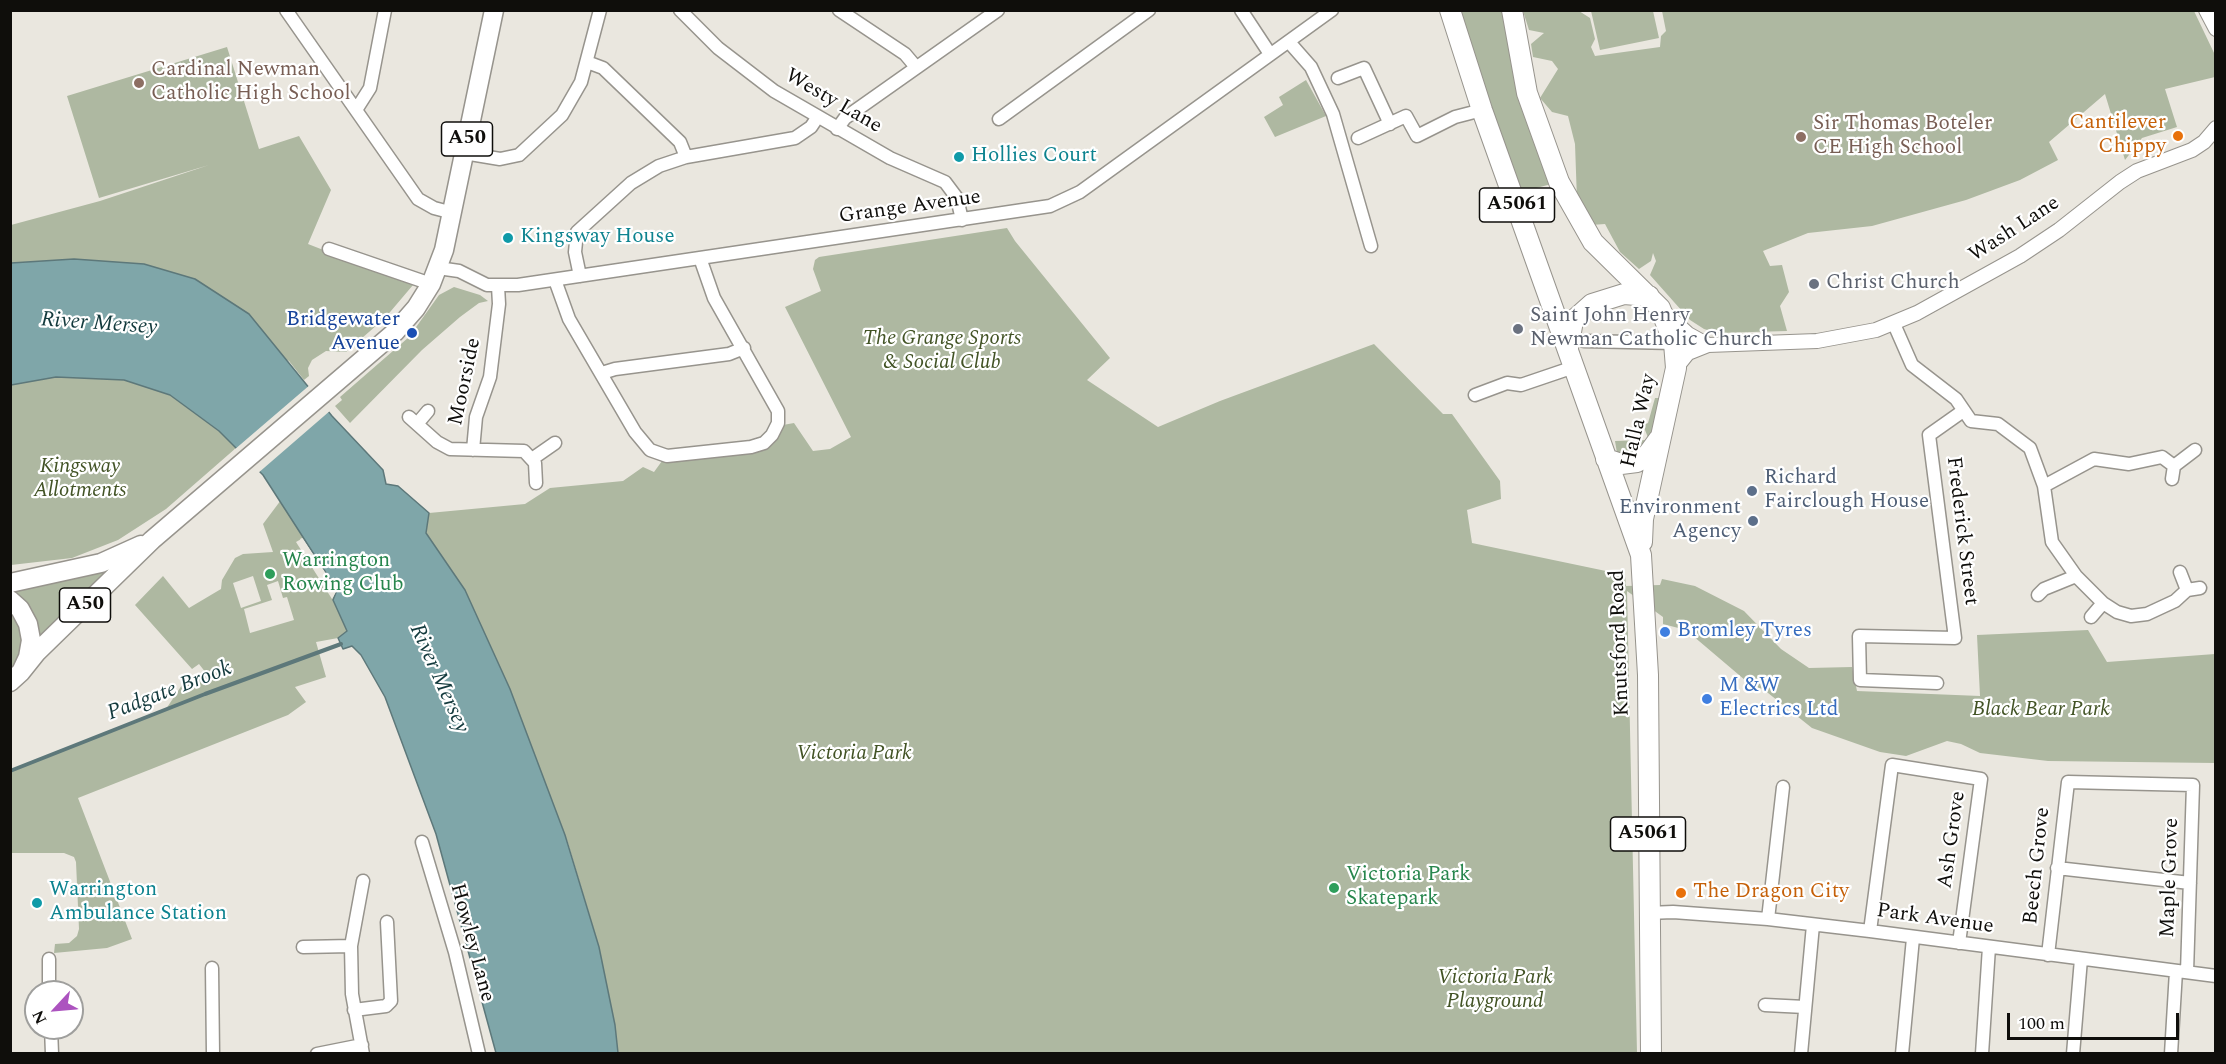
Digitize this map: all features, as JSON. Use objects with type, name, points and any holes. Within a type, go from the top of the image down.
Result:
[{"type":"highway","name":"Knutsford Road","points":[[1450,10],[1482,110],[1575,352],[1606,459],[1641,555],[1649,734],[1648,913],[1651,1053]]},
{"type":"highway","name":"A5061","points":[[1512,10],[1527,93],[1559,182],[1593,242],[1655,302],[1674,343]]},
{"type":"highway","points":[[1575,352],[1573,321],[1592,304],[1624,294],[1655,302]]},
{"type":"highway","name":"Halla Way","points":[[1641,555],[1643,519],[1676,368],[1674,343]]},
{"type":"highway","points":[[1606,459],[1614,463],[1637,462],[1648,454],[1659,440]]},
{"type":"main road","name":"A50","points":[[14,680],[37,652],[152,540],[332,387],[405,321],[435,276],[453,213],[494,10]]},
{"type":"main road","name":"A50","points":[[10,583],[101,563],[152,540]]},
{"type":"main road","name":"A50","points":[[10,600],[20,609],[28,624],[31,640],[28,657],[14,680]]},
{"type":"street","points":[[286,10],[418,199],[434,208],[453,213]]},
{"type":"street","points":[[356,110],[370,88],[386,10]]},
{"type":"street","points":[[464,153],[500,159],[519,154],[561,115],[581,82],[600,10]]},
{"type":"street","name":"Westy Lane","points":[[680,10],[718,48],[774,91],[817,118],[890,158],[945,182],[957,198],[962,220]]},
{"type":"street","points":[[839,10],[905,54],[916,67]]},
{"type":"street","points":[[837,129],[845,118],[998,10]]},
{"type":"street","points":[[999,119],[1149,10]]},
{"type":"street","points":[[1241,10],[1270,54]]},
{"type":"street","name":"Grange Avenue","points":[[329,249],[435,276],[459,271],[477,282],[498,286],[555,280],[1040,208],[1073,196],[1332,10]]},
{"type":"street","points":[[2206,10],[2216,28]]},
{"type":"street","points":[[1289,42],[1311,67],[1333,114],[1371,246]]},
{"type":"street","points":[[586,62],[603,68],[680,142],[686,157]]},
{"type":"street","points":[[1338,78],[1364,68],[1390,124]]},
{"type":"street","points":[[1358,138],[1406,116],[1417,136],[1455,117],[1482,110]]},
{"type":"street","points":[[580,276],[575,244],[577,232],[584,223],[630,183],[659,166],[686,157],[786,140],[806,131],[817,118]]},
{"type":"street","points":[[2210,144],[2216,128]]},
{"type":"street","name":"Wash Lane","points":[[1708,345],[1817,341],[1858,335],[1894,324],[2020,256],[2128,176],[2210,144]]},
{"type":"street","points":[[555,280],[569,319],[639,439],[657,455],[667,456],[751,447],[768,439],[776,429],[779,417],[771,395],[714,298],[700,258]]},
{"type":"street","name":"Moorside","points":[[473,450],[476,417],[490,377],[499,304],[498,286]]},
{"type":"street","points":[[1655,302],[1681,328],[1708,345]]},
{"type":"street","points":[[1894,324],[1912,365],[1956,399],[1971,421],[1998,424],[2030,448],[2044,486],[2052,542],[2076,576],[2103,603],[2117,612],[2131,616],[2147,614],[2175,602],[2193,589],[2180,572]]},
{"type":"street","points":[[1475,395],[1507,383],[1521,385],[1575,352],[1674,343]]},
{"type":"street","name":"Halla Way","points":[[1676,368],[1688,353],[1708,345]]},
{"type":"street","points":[[602,373],[615,369],[729,354],[744,348]]},
{"type":"street","name":"Moorside","points":[[428,411],[413,421],[446,448],[519,449],[532,459]]},
{"type":"street","name":"Frederick Street","points":[[1937,683],[1860,680],[1859,636],[1955,638],[1929,435],[1963,411]]},
{"type":"street","points":[[536,483],[532,459],[555,443]]},
{"type":"street","points":[[2044,486],[2094,459],[2129,464],[2162,457],[2173,473],[2196,450]]},
{"type":"street","points":[[2038,595],[2044,589],[2076,576]]},
{"type":"street","points":[[2091,617],[2103,603]]},
{"type":"street","name":"Ash Grove","points":[[1870,931],[1892,765],[1981,779],[1959,943]]},
{"type":"street","name":"Maple Grove","points":[[2068,782],[2193,785],[2190,884],[2171,1053]]},
{"type":"street","name":"Beech Grove","points":[[2048,955],[2068,782]]},
{"type":"street","points":[[1768,919],[1783,787]]},
{"type":"street","name":"Howley Lane","points":[[422,842],[455,952],[479,1053]]},
{"type":"street","points":[[2057,868],[2190,884]]},
{"type":"street","points":[[317,1053],[363,1049],[354,1010],[351,946],[363,881]]},
{"type":"street","name":"Park Avenue","points":[[1648,913],[1673,912],[1768,919],[2216,975]]},
{"type":"street","points":[[354,1010],[386,1005],[391,1000],[387,922]]},
{"type":"street","points":[[1800,1053],[1813,925]]},
{"type":"street","points":[[1902,1053],[1913,938]]},
{"type":"street","points":[[303,947],[351,946]]},
{"type":"street","points":[[1982,1053],[1989,947]]},
{"type":"street","points":[[49,959],[49,980]]},
{"type":"street","points":[[2073,1053],[2082,959]]},
{"type":"street","points":[[212,968],[213,1053]]},
{"type":"street","points":[[1766,1005],[1805,1007]]},
{"type":"green space","points":[[1450,11],[1512,11],[1559,182],[1521,192]]},
{"type":"green space","name":"Sir Thomas Boteler CE High School","points":[[1523,11],[1579,11],[1590,18],[1595,39],[1591,47],[1595,56],[1660,47],[1661,36],[1666,31],[1662,11],[2194,11],[2215,55],[2215,77],[2165,89],[2177,127],[2142,138],[2125,160],[2105,94],[2049,142],[2058,160],[2020,180],[1966,200],[1872,226],[1808,233],[1763,251],[1770,266],[1782,265],[1789,292],[1780,306],[1787,331],[1717,333],[1704,329],[1690,320],[1650,275],[1656,261],[1653,253],[1651,261],[1639,269],[1620,252],[1605,224],[1591,225],[1577,200],[1575,144],[1568,116],[1552,112],[1540,98],[1558,69],[1552,61],[1533,57],[1531,44],[1544,33],[1529,30]]},
{"type":"green space","points":[[1591,11],[1653,11],[1659,38],[1600,50]]},
{"type":"green space","points":[[227,47],[259,149],[299,136],[331,190],[308,244],[413,285],[385,318],[346,352],[326,351],[312,360],[308,368],[309,376],[304,380],[289,361],[74,259],[11,263],[11,225],[100,201],[209,165],[99,198],[67,96]]},
{"type":"green space","points":[[1306,80],[1326,116],[1275,137],[1264,117],[1283,105],[1279,97]]},
{"type":"green space","name":"Victoria Park","points":[[1007,228],[1015,241],[1110,358],[1087,380],[1158,427],[1220,401],[1374,344],[1443,414],[1452,414],[1500,481],[1501,499],[1467,510],[1472,543],[1625,575],[1626,586],[1660,585],[1662,579],[1695,586],[1744,611],[1781,649],[1809,668],[1852,667],[1857,691],[1980,696],[1977,635],[2088,630],[2107,662],[2215,654],[2215,763],[2048,761],[1980,753],[1961,744],[1947,741],[1906,756],[1880,752],[1812,728],[1763,689],[1752,686],[1686,630],[1663,624],[1663,617],[1627,591],[1637,1053],[618,1053],[615,1025],[599,947],[568,843],[510,689],[465,590],[426,533],[429,513],[525,504],[550,488],[623,481],[643,467],[654,472],[662,461],[765,449],[773,444],[783,425],[794,423],[813,451],[830,449],[851,437],[785,307],[821,291],[813,269],[815,260],[819,257]]},
{"type":"green space","points":[[454,287],[480,295],[488,301],[479,303],[460,317],[422,350],[350,423],[335,406],[342,400],[340,397],[409,337],[439,295]]},
{"type":"green space","name":"Kingsway Allotments","points":[[56,377],[124,380],[170,395],[219,431],[236,448],[166,509],[118,540],[72,558],[11,565],[10,385]]},
{"type":"green space","points":[[1655,398],[1659,398],[1660,401],[1650,444],[1630,456],[1617,453],[1615,441],[1649,440],[1643,425],[1648,423]]},
{"type":"green space","points":[[281,500],[338,590],[333,600],[347,631],[338,638],[316,642],[326,677],[295,687],[306,702],[288,715],[78,798],[132,939],[107,948],[54,953],[55,944],[69,943],[77,936],[79,929],[76,862],[74,857],[64,853],[11,853],[11,770],[166,709],[184,682],[206,673],[199,664],[192,669],[135,605],[163,576],[189,608],[221,589],[222,580],[235,558],[243,554],[273,552],[263,524]],"holes":[[[303,538],[337,590],[332,599],[296,542]],[[253,576],[261,601],[241,608],[233,583]],[[278,581],[283,598],[287,597],[294,620],[250,633],[244,609],[272,600],[267,585]]]},
{"type":"green space","points":[[121,559],[37,640],[11,591]]},
{"type":"green space","points":[[10,613],[20,629],[22,641],[19,656],[11,670]]},
{"type":"water","name":"River Mersey","points":[[74,259],[144,264],[195,279],[249,314],[332,416],[383,470],[386,484],[398,486],[429,513],[426,533],[465,590],[510,689],[565,835],[599,947],[615,1025],[618,1053],[496,1053],[436,834],[385,697],[361,655],[352,646],[343,649],[338,638],[347,631],[333,600],[337,590],[263,475],[219,431],[170,395],[124,380],[56,377],[11,385],[11,263]]},
{"type":"pier","points":[[311,384],[331,410],[257,474],[234,450]]},
{"type":"pier","points":[[302,538],[337,590],[332,599],[334,590],[300,539]]},
{"type":"waterway","name":"Padgate Brook","points":[[10,771],[205,694],[341,644]]},
{"type":"place","name":"Cardinal Newman Catholic High School","points":[[139,83]]},
{"type":"place","name":"Cantilever Chippy","points":[[2178,136]]},
{"type":"place","name":"Sir Thomas Boteler CE High School","points":[[1801,137]]},
{"type":"place","name":"Hollies Court","points":[[959,157]]},
{"type":"place","name":"Kingsway House","points":[[508,238]]},
{"type":"place","name":"Christ Church","points":[[1814,284]]},
{"type":"place","name":"Saint John Henry Newman Catholic Church","points":[[1518,329]]},
{"type":"place","name":"Bridgewater Avenue","points":[[412,333]]},
{"type":"place","name":"Richard Fairclough House","points":[[1752,491]]},
{"type":"place","name":"Environment Agency","points":[[1753,521]]},
{"type":"place","name":"Warrington Rowing Club","points":[[270,574]]},
{"type":"place","name":"Bromley Tyres","points":[[1665,632]]},
{"type":"place","name":"M &W Electrics Ltd","points":[[1707,699]]},
{"type":"place","name":"Victoria Park Skatepark","points":[[1334,888]]},
{"type":"place","name":"The Dragon City","points":[[1681,893]]},
{"type":"place","name":"Warrington Ambulance Station","points":[[37,903]]},
{"type":"park label","name":"The Grange Sports & Social Club","points":[[942,352]]},
{"type":"park label","name":"Black Bear Park","points":[[2041,711]]},
{"type":"park label","name":"Victoria Park Playground","points":[[1495,991]]}]
